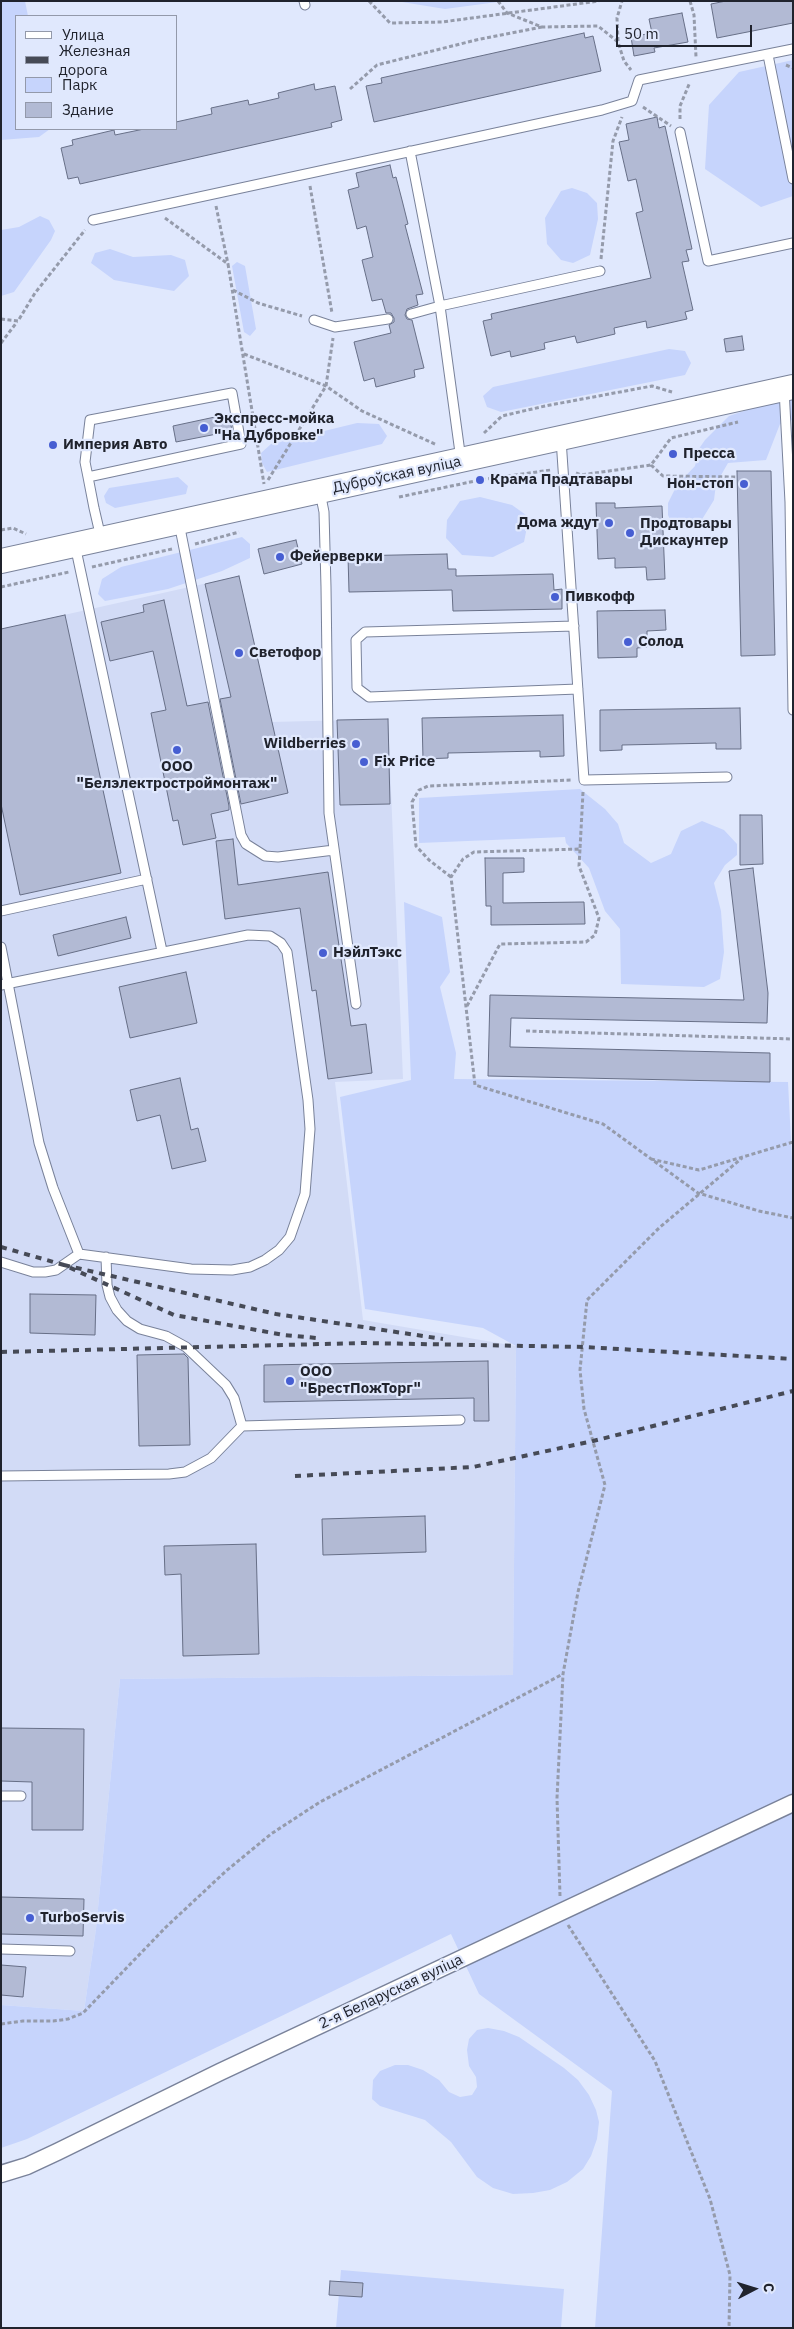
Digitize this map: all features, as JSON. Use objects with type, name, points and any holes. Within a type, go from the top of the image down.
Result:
[{"type":"main road","name":"Дуброўская вуліца","points":[[1,561],[320,492],[459,451],[561,438],[788,388]]},
{"type":"street","name":"2-я Беларуская вуліца","points":[[1,2174],[26,2166],[57,2152],[229,2068],[786,1806]]},
{"type":"lane","points":[[93,220],[632,101],[639,80],[793,49]]},
{"type":"lane","points":[[768,54],[793,179]]},
{"type":"lane","points":[[680,132],[708,261],[793,243]]},
{"type":"lane","points":[[410,151],[440,306],[459,451]]},
{"type":"lane","points":[[411,314],[600,271]]},
{"type":"lane","points":[[314,320],[335,328],[388,319]]},
{"type":"lane","points":[[788,388],[793,710]]},
{"type":"lane","points":[[88,477],[241,444],[232,394],[90,420],[85,462],[88,477],[102,539]]},
{"type":"lane","points":[[561,438],[584,780],[727,777]]},
{"type":"lane","points":[[320,492],[324,512],[326,578],[329,814],[356,1004]]},
{"type":"lane","points":[[179,523],[241,835],[246,844],[265,856],[278,857],[334,850]]},
{"type":"lane","points":[[75,545],[162,951]]},
{"type":"lane","points":[[574,626],[365,632],[356,640],[358,688],[368,696],[578,689]]},
{"type":"lane","points":[[1,911],[147,879]]},
{"type":"lane","points":[[1,1262],[33,1272],[45,1272],[56,1270],[79,1254],[210,1270],[250,1267],[266,1260],[279,1250],[290,1237],[305,1194],[309,1162],[308,1100],[287,952],[281,943],[270,936],[259,934],[162,951],[5,984]]},
{"type":"lane","points":[[1,947],[5,984],[45,1166],[79,1254]]},
{"type":"lane","points":[[106,1257],[107,1285],[110,1298],[116,1310],[127,1321],[140,1329],[176,1341],[204,1364],[234,1398],[242,1426]]},
{"type":"lane","points":[[1,1476],[169,1474],[185,1472],[211,1458],[242,1426],[460,1420]]},
{"type":"lane","points":[[1,1796],[21,1796]]},
{"type":"lane","points":[[1,1949],[70,1951]]},
{"type":"path","points":[[369,1],[390,23],[442,22],[599,1]]},
{"type":"path","points":[[498,1],[507,13],[542,27]]},
{"type":"path","points":[[622,1],[617,18],[618,42],[624,61],[639,80]]},
{"type":"path","points":[[350,89],[377,65],[476,40],[542,27],[598,26],[618,42]]},
{"type":"path","points":[[600,271],[613,141],[622,117],[632,101],[654,112],[680,132]]},
{"type":"path","points":[[214,194],[244,354],[264,488]]},
{"type":"path","points":[[151,208],[228,264]]},
{"type":"path","points":[[1,343],[18,322],[35,293],[93,220]]},
{"type":"path","points":[[233,290],[258,303],[314,320]]},
{"type":"path","points":[[1,319],[18,322]]},
{"type":"path","points":[[244,354],[326,386],[362,411],[441,446]]},
{"type":"path","points":[[459,451],[502,416],[652,386],[679,394]]},
{"type":"path","points":[[392,498],[480,480],[563,468],[581,475],[652,465],[671,438],[747,420]]},
{"type":"path","points":[[652,465],[662,476],[737,477]]},
{"type":"path","points":[[1,587],[184,547],[240,532]]},
{"type":"path","points":[[451,877],[428,860],[416,846],[412,802],[419,790],[428,786],[584,780],[579,866],[599,918],[594,935],[586,942],[500,944],[466,1006]]},
{"type":"path","points":[[580,849],[474,852],[462,859],[451,877],[475,1085],[603,1124],[698,1193],[759,1211],[793,1218]]},
{"type":"path","points":[[526,1030],[793,1039]]},
{"type":"path","points":[[649,1158],[698,1170],[793,1142]]},
{"type":"path","points":[[729,2328],[730,2275],[710,2199],[655,2061],[560,1912],[557,1798],[563,1674],[578,1592],[604,1485],[584,1409],[580,1370],[586,1300],[698,1193],[742,1158]]},
{"type":"path","points":[[1,2024],[68,2019],[83,2013],[179,1915],[226,1871],[271,1834],[320,1802],[563,1674]]},
{"type":"shaded area","points":[[239,576],[272,722],[388,719],[403,1079],[335,1082],[363,1320],[516,1346],[513,1675],[120,1679],[96,1929],[84,2011],[1,2005],[1,629]]},
{"type":"green space","points":[[1,1],[25,1],[28,15],[15,15],[15,130],[49,130],[39,137],[1,140]]},
{"type":"green space","points":[[396,1],[505,1],[445,9]]},
{"type":"green space","points":[[793,60],[793,196],[761,207],[705,169],[709,105],[739,72]]},
{"type":"green space","points":[[572,188],[587,193],[597,203],[598,219],[590,255],[573,263],[561,260],[547,244],[545,218],[561,191]]},
{"type":"green space","points":[[40,216],[49,220],[55,231],[51,240],[14,292],[1,296],[1,230],[19,227]]},
{"type":"green space","points":[[110,249],[133,257],[171,255],[185,260],[189,276],[174,291],[114,280],[91,263],[95,253]]},
{"type":"green space","points":[[237,262],[245,266],[256,329],[250,336],[244,332],[232,266]]},
{"type":"green space","points":[[669,349],[685,351],[691,363],[685,375],[501,412],[487,407],[483,396],[493,387]]},
{"type":"green space","points":[[793,399],[793,420],[780,424],[766,460],[728,463],[716,484],[714,500],[701,521],[682,530],[673,526],[668,515],[668,503],[677,485],[695,466],[698,450],[705,440],[729,416],[759,406]]},
{"type":"green space","points":[[357,423],[379,424],[387,436],[382,444],[267,472],[262,463],[261,453],[271,444]]},
{"type":"green space","points":[[178,477],[188,486],[186,494],[115,508],[106,503],[104,496],[109,488]]},
{"type":"green space","points":[[480,497],[512,505],[526,515],[528,522],[524,542],[493,557],[462,555],[446,538],[447,520],[460,501]]},
{"type":"green space","points":[[242,537],[250,544],[250,558],[222,571],[168,589],[105,601],[98,594],[102,579],[121,567]]},
{"type":"green space","points":[[580,789],[605,809],[618,824],[624,843],[651,863],[671,854],[681,831],[702,821],[724,830],[737,844],[737,855],[725,865],[714,883],[721,911],[724,952],[720,979],[704,987],[621,984],[620,929],[605,911],[589,868],[566,843],[565,837],[419,843],[419,798]]},
{"type":"green space","points":[[404,902],[442,917],[450,972],[440,987],[456,1053],[454,1079],[788,1082],[793,1180],[793,2328],[595,2328],[612,2091],[479,1994],[451,1934],[27,2139],[1,2148],[1,2005],[84,2011],[96,1929],[120,1679],[513,1675],[516,1346],[483,1328],[365,1309],[340,1097],[411,1080]]},
{"type":"green space","points":[[488,2028],[504,2031],[519,2037],[564,2068],[578,2080],[589,2095],[596,2110],[599,2122],[597,2139],[591,2156],[583,2169],[567,2182],[550,2190],[513,2194],[493,2188],[477,2177],[451,2142],[425,2120],[380,2106],[372,2099],[373,2080],[380,2071],[395,2065],[408,2065],[423,2070],[439,2080],[449,2092],[460,2097],[472,2095],[477,2087],[476,2077],[469,2066],[467,2050],[469,2039],[477,2030]]},
{"type":"green space","points":[[341,2270],[564,2289],[561,2328],[336,2328]]},
{"type":"building","points":[[726,1],[793,1],[793,23],[717,38],[711,4]]},
{"type":"building","points":[[682,13],[688,42],[654,48],[655,52],[634,56],[631,37],[652,33],[649,19]]},
{"type":"building","points":[[584,33],[585,38],[593,36],[601,71],[374,122],[366,86],[382,83],[381,78]]},
{"type":"building","points":[[314,84],[315,90],[335,86],[342,120],[331,123],[332,127],[80,184],[78,177],[68,179],[61,148],[73,145],[72,140],[114,130],[115,135],[139,130],[178,130],[178,122],[212,114],[211,108],[248,100],[249,105],[279,98],[278,93]]},
{"type":"building","points":[[657,117],[659,128],[665,126],[692,249],[686,250],[689,261],[682,262],[693,310],[685,312],[687,319],[647,328],[646,321],[614,328],[615,334],[577,343],[575,336],[544,343],[545,349],[511,357],[510,351],[491,356],[483,321],[492,319],[491,314],[651,278],[636,213],[643,211],[636,179],[628,181],[619,142],[629,140],[626,124]]},
{"type":"building","points":[[390,165],[393,178],[396,177],[402,200],[408,224],[405,225],[423,294],[416,295],[418,305],[407,309],[405,315],[407,319],[412,320],[424,368],[414,370],[415,377],[376,387],[374,378],[364,381],[354,342],[391,333],[389,325],[394,322],[394,318],[391,313],[386,313],[382,299],[372,301],[362,260],[373,257],[366,226],[357,229],[348,190],[359,187],[356,173]]},
{"type":"building","points":[[742,336],[744,350],[726,352],[724,339]]},
{"type":"building","name":"Экспресс-мойка \"На Дубровке\"","points":[[229,414],[232,431],[176,442],[173,426]]},
{"type":"building","points":[[737,471],[771,471],[775,655],[741,656]]},
{"type":"building","name":"Продтовары Дискаунтер","points":[[596,503],[615,503],[615,508],[662,506],[665,579],[647,580],[646,567],[615,568],[615,558],[598,559]]},
{"type":"building","name":"Фейерверки","points":[[296,540],[302,564],[264,574],[258,549]]},
{"type":"building","points":[[447,554],[448,569],[456,569],[456,576],[553,574],[554,590],[562,589],[562,609],[453,611],[452,590],[349,592],[348,556]]},
{"type":"building","name":"Светофор","points":[[239,576],[288,793],[241,804],[220,699],[231,697],[205,584]]},
{"type":"building","points":[[164,600],[187,706],[208,702],[229,806],[229,810],[211,814],[216,838],[183,845],[178,820],[173,821],[151,713],[166,710],[153,651],[110,661],[101,622],[144,612],[143,605]]},
{"type":"building","points":[[665,610],[666,630],[647,631],[647,647],[637,648],[637,657],[598,658],[597,611]]},
{"type":"building","points":[[65,615],[121,873],[20,895],[1,804],[1,629]]},
{"type":"building","points":[[740,708],[741,749],[716,749],[716,743],[622,745],[622,750],[600,751],[600,710]]},
{"type":"building","points":[[563,715],[564,756],[540,757],[540,751],[448,753],[448,758],[423,759],[422,718]]},
{"type":"building","name":"Fix Price","points":[[388,719],[390,804],[340,805],[337,720]]},
{"type":"building","points":[[740,815],[762,815],[763,864],[740,865]]},
{"type":"building","points":[[233,839],[238,885],[328,872],[351,1026],[366,1024],[372,1073],[328,1079],[316,990],[312,991],[300,908],[225,919],[216,841]]},
{"type":"building","points":[[485,858],[524,858],[524,872],[503,873],[503,903],[584,902],[585,924],[491,925],[491,906],[486,906]]},
{"type":"building","points":[[753,868],[768,993],[767,1023],[511,1018],[510,1047],[770,1053],[770,1082],[488,1076],[490,995],[744,1000],[729,871]]},
{"type":"building","points":[[126,917],[131,938],[58,956],[53,935]]},
{"type":"building","points":[[186,972],[197,1023],[130,1038],[119,987]]},
{"type":"building","points":[[180,1078],[191,1130],[198,1128],[206,1161],[172,1169],[160,1115],[137,1121],[130,1090]]},
{"type":"building","points":[[30,1294],[96,1295],[95,1335],[30,1333]]},
{"type":"building","points":[[184,1354],[188,1358],[190,1445],[139,1446],[137,1355]]},
{"type":"building","points":[[488,1361],[489,1421],[474,1421],[474,1398],[264,1402],[264,1365]]},
{"type":"building","points":[[425,1516],[426,1552],[323,1555],[322,1519]]},
{"type":"building","points":[[256,1544],[259,1654],[183,1656],[181,1574],[165,1575],[164,1546]]},
{"type":"building","points":[[1,1728],[84,1729],[83,1830],[32,1830],[32,1782],[1,1781]]},
{"type":"building","points":[[1,1897],[84,1899],[83,1936],[1,1934]]},
{"type":"building","points":[[1,1965],[26,1967],[23,1997],[1,1995]]},
{"type":"building","points":[[330,2281],[363,2283],[362,2297],[329,2295]]},
{"type":"railway","points":[[1,1247],[64,1265],[174,1315],[284,1335],[317,1338]]},
{"type":"railway","points":[[64,1265],[276,1314],[443,1339]]},
{"type":"railway","points":[[1,1352],[364,1343],[584,1347],[793,1359]]},
{"type":"railway","points":[[295,1476],[473,1467],[593,1441],[793,1391]]},
{"type":"place","name":"Экспресс-мойка \"На Дубровке\"","points":[[204,428]]},
{"type":"place","name":"Империя Авто","points":[[53,445]]},
{"type":"place","name":"Пресса","points":[[673,454]]},
{"type":"place","name":"Крама Прадтавары","points":[[480,480]]},
{"type":"place","name":"Нон-стоп","points":[[744,484]]},
{"type":"place","name":"Дома ждут","points":[[609,523]]},
{"type":"place","name":"Продтовары Дискаунтер","points":[[630,533]]},
{"type":"place","name":"Фейерверки","points":[[280,557]]},
{"type":"place","name":"Пивкофф","points":[[555,597]]},
{"type":"place","name":"Солод","points":[[628,642]]},
{"type":"place","name":"Светофор","points":[[239,653]]},
{"type":"place","name":"Wildberries","points":[[356,744]]},
{"type":"place","name":"ООО \"Белэлектростроймонтаж\"","points":[[177,750]]},
{"type":"place","name":"Fix Price","points":[[364,762]]},
{"type":"place","name":"НэйлТэкс","points":[[323,953]]},
{"type":"place","name":"ООО \"БрестПожТорг\"","points":[[290,1381]]},
{"type":"place","name":"TurboServis","points":[[30,1918]]}]
